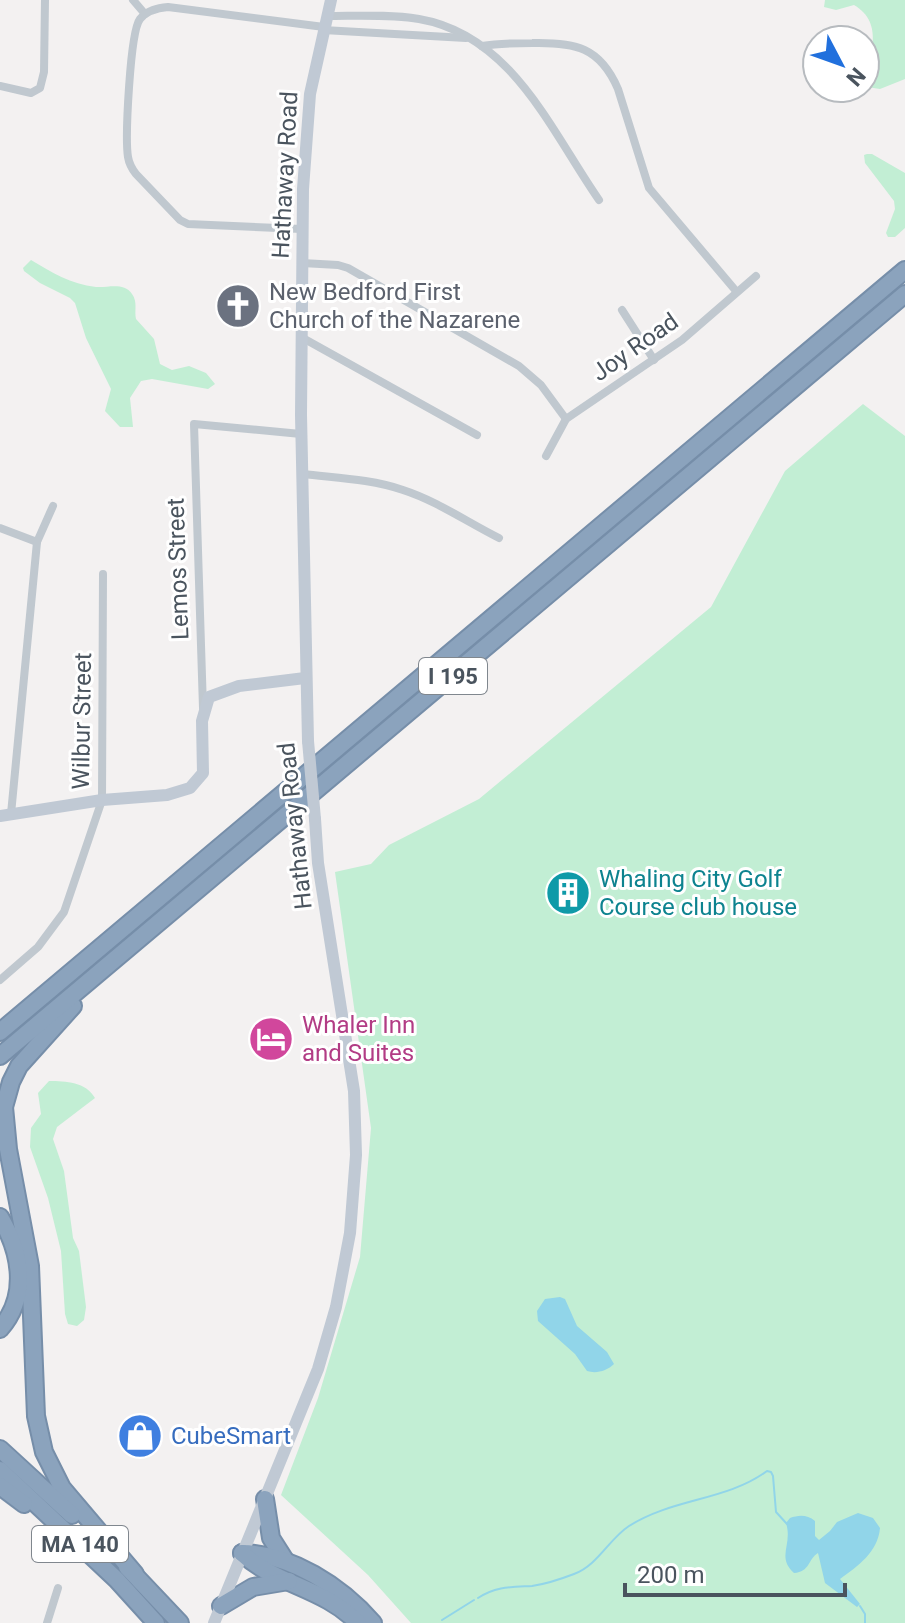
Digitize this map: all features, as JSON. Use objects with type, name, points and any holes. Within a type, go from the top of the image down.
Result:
[{"type":"highway","name":"I 195","points":[[0,1030],[905,270]]},
{"type":"highway","name":"I 195","points":[[0,1056],[905,294]]},
{"type":"highway","points":[[115,961],[25,1059],[8,1090],[4,1117],[30,1266],[36,1416],[40,1440],[62,1488],[135,1574]]},
{"type":"highway","points":[[0,1217],[14,1246],[19,1280],[16,1302],[0,1329]]},
{"type":"highway","name":"MA 140","points":[[0,1449],[135,1574],[180,1623]]},
{"type":"highway","name":"MA 140","points":[[0,1470],[114,1577],[156,1623]]},
{"type":"highway","points":[[0,1486],[114,1577]]},
{"type":"highway","points":[[265,1499],[271,1538],[285,1560]]},
{"type":"highway","points":[[242,1553],[269,1554],[285,1560],[345,1596],[373,1623]]},
{"type":"highway","points":[[242,1553],[261,1568],[327,1598],[358,1623]]},
{"type":"highway","points":[[221,1606],[253,1587],[290,1581]]},
{"type":"main road","name":"Hathaway Road","points":[[214,1623],[313,1382],[333,1319],[348,1246],[354,1190],[354,1091],[318,863],[305,678],[302,229],[309,102],[331,0]]},
{"type":"main road","points":[[6,815],[102,800],[167,795],[195,784],[203,768],[203,713],[209,697],[222,690],[305,678]]},
{"type":"street","points":[[0,86],[31,93],[41,85],[45,0]]},
{"type":"street","points":[[133,0],[145,14]]},
{"type":"street","points":[[302,229],[188,224],[180,220],[136,174],[131,167],[127,146],[134,33],[145,14],[168,7],[471,38]]},
{"type":"street","points":[[325,24],[421,20],[454,29],[471,38],[518,80],[538,105],[599,200]]},
{"type":"street","points":[[482,46],[563,43],[590,51],[598,58],[613,76],[649,188],[736,291]]},
{"type":"street","points":[[302,263],[348,268],[519,366],[533,377],[566,419]]},
{"type":"street","name":"Joy Road","points":[[546,456],[566,419],[682,340],[756,276]]},
{"type":"street","points":[[622,310],[654,360]]},
{"type":"street","points":[[301,337],[477,435]]},
{"type":"street","name":"Lemos Street","points":[[203,713],[194,424],[301,434]]},
{"type":"street","points":[[303,474],[377,483],[408,491],[499,538]]},
{"type":"street","points":[[6,815],[37,542],[53,506]]},
{"type":"street","points":[[0,528],[37,542]]},
{"type":"street","name":"Wilbur Street","points":[[0,980],[38,947],[64,912],[102,800],[103,574]]},
{"type":"street","points":[[47,1623],[58,1588]]},
{"type":"green space","points":[[825,0],[905,0],[905,79],[881,89],[881,24],[870,24],[854,5],[836,10],[824,7]]},
{"type":"green space","points":[[864,155],[905,173],[905,228],[895,237],[888,237],[886,233],[895,209],[894,201],[865,163]]},
{"type":"green space","points":[[31,260],[78,283],[129,290],[135,300],[136,319],[154,339],[160,364],[172,370],[189,366],[206,373],[215,384],[208,389],[152,379],[141,381],[130,398],[133,427],[120,427],[105,411],[111,389],[86,338],[75,303],[24,271],[23,268]]},
{"type":"green space","points":[[863,404],[905,436],[905,1623],[411,1623],[368,1575],[281,1495],[318,1398],[360,1257],[371,1128],[335,872],[371,864],[389,845],[479,799],[711,607],[785,471]]},
{"type":"green space","points":[[49,1081],[81,1086],[95,1098],[57,1127],[53,1139],[64,1171],[73,1238],[79,1251],[86,1307],[84,1320],[77,1326],[68,1324],[65,1314],[61,1251],[48,1198],[30,1147],[31,1128],[41,1114],[38,1093]]},
{"type":"water","points":[[545,1299],[565,1299],[577,1326],[607,1352],[614,1364],[598,1372],[587,1371],[575,1354],[538,1321],[537,1311]]},
{"type":"water","points":[[858,1513],[873,1518],[880,1528],[871,1551],[840,1579],[860,1604],[857,1607],[825,1583],[818,1553],[806,1568],[794,1573],[785,1556],[788,1538],[786,1523],[790,1518],[802,1516],[815,1521],[815,1536],[819,1540],[837,1522]]},
{"type":"waterway","points":[[478,1598],[498,1589],[537,1585],[574,1574],[590,1565],[629,1526],[663,1510],[734,1488],[767,1471],[773,1476],[776,1512],[787,1524]]},
{"type":"waterway","points":[[442,1620],[474,1600]]},
{"type":"waterway","points":[[860,1606],[865,1614],[865,1623]]},
{"type":"place","name":"New Bedford First Church of the Nazarene","points":[[238,306]]},
{"type":"place","name":"Whaling City Golf Course club house","points":[[568,893]]},
{"type":"place","name":"Whaler Inn and Suites","points":[[271,1039]]},
{"type":"place","name":"CubeSmart","points":[[140,1436]]}]
